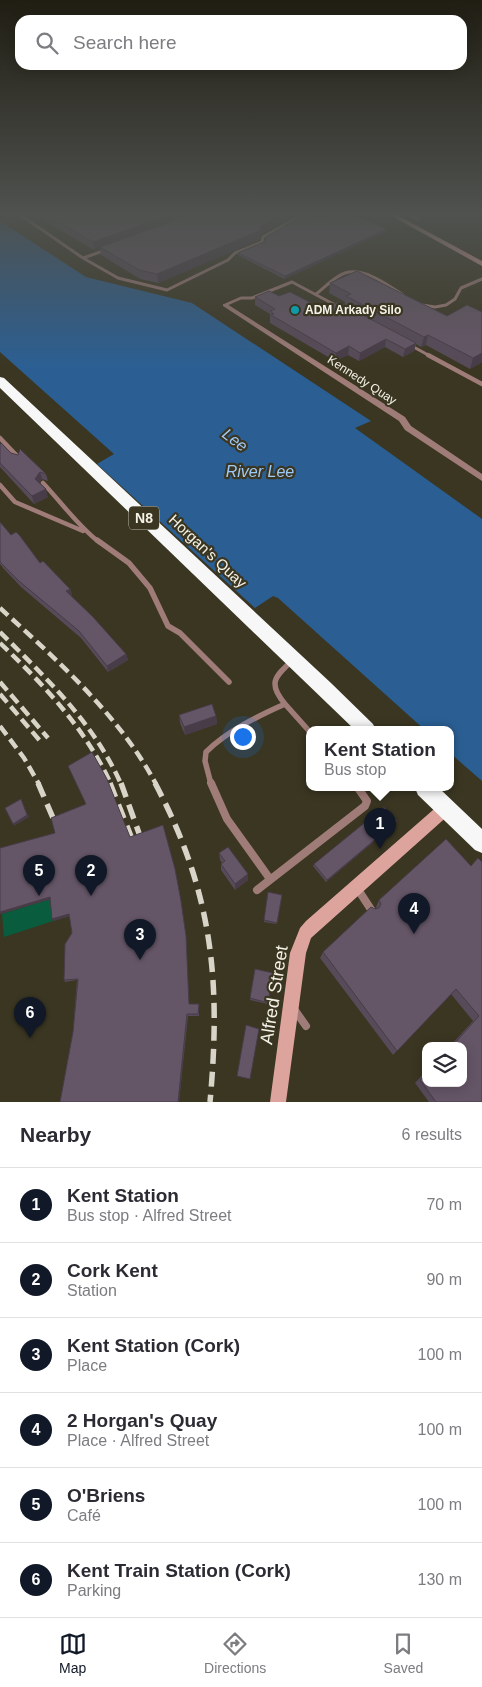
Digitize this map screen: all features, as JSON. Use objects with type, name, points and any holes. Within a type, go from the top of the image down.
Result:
[{"type":"highway","name":"Horgan's Quay","points":[[0,381],[294,660],[359,726]]},
{"type":"highway","points":[[428,791],[482,843]]},
{"type":"street","name":"Kennedy Quay","points":[[225,305],[402,419],[408,428],[482,478]]},
{"type":"street","name":"Alfred Street","points":[[278,1102],[298,953],[305,933],[355,886],[446,808]]},
{"type":"lane","points":[[96,265],[118,278],[167,290],[216,265]]},
{"type":"lane","points":[[316,294],[344,273],[350,272],[378,278],[408,298]]},
{"type":"lane","points":[[415,302],[431,307],[447,306],[456,298],[461,288],[482,279]]},
{"type":"lane","points":[[225,305],[240,298],[252,298],[287,283],[294,283],[342,308]]},
{"type":"lane","points":[[403,342],[482,384]]},
{"type":"lane","points":[[0,438],[19,458]]},
{"type":"lane","points":[[43,483],[74,515],[84,531]]},
{"type":"lane","points":[[0,485],[15,502],[84,531],[129,563],[150,588],[168,626],[180,633],[229,682]]},
{"type":"lane","points":[[294,660],[276,676],[273,682],[275,693],[306,728]]},
{"type":"lane","points":[[270,879],[221,811],[206,769],[205,755],[207,750],[269,711],[285,704]]},
{"type":"lane","points":[[256,890],[365,806],[367,801],[360,791]]},
{"type":"lane","points":[[355,886],[372,911]]},
{"type":"lane","points":[[291,1005],[306,1026]]},
{"type":"green space","points":[[51,899],[53,921],[4,937],[2,914]]},
{"type":"water","name":"River Lee","points":[[0,265],[68,265],[86,277],[192,303],[371,421],[355,428],[482,519],[482,781],[454,756],[454,726],[421,726],[278,598],[273,596],[255,608],[97,464],[114,454],[0,352]]},
{"type":"building","points":[[131,265],[177,265],[157,274],[139,270]]},
{"type":"building","points":[[263,265],[308,265],[285,276]]},
{"type":"building","points":[[357,271],[447,316],[467,305],[482,312],[482,353],[473,358],[428,335],[424,337],[346,296],[351,294],[330,283]]},
{"type":"building","points":[[269,291],[279,296],[290,292],[323,309],[338,302],[416,343],[405,349],[386,339],[360,353],[349,346],[336,353],[271,315],[274,314],[270,311],[275,309],[255,297]]},
{"type":"building","points":[[1,443],[11,453],[18,455],[20,449],[46,474],[40,472],[35,479],[46,489],[32,496],[0,463]]},
{"type":"building","points":[[0,522],[11,535],[16,532],[20,536],[40,563],[43,561],[70,589],[66,591],[93,617],[126,654],[107,666],[79,631],[19,581],[1,563]]},
{"type":"building","points":[[212,704],[216,716],[184,727],[179,715]]},
{"type":"building","points":[[92,752],[107,779],[130,837],[163,825],[175,869],[186,936],[189,1004],[199,1004],[198,1014],[187,1014],[178,1102],[60,1102],[73,1032],[78,979],[64,980],[65,944],[72,933],[69,914],[52,919],[50,897],[0,912],[0,848],[55,833],[51,818],[86,804],[68,766]]},
{"type":"building","points":[[21,799],[27,815],[13,824],[5,808]]},
{"type":"building","points":[[384,807],[397,821],[327,880],[314,864]]},
{"type":"building","points":[[446,839],[471,866],[478,858],[482,862],[482,1102],[436,1102],[425,1087],[467,1087],[467,1042],[456,1042],[479,1016],[456,989],[397,1051],[323,952],[371,907],[379,908],[381,904],[379,900]]},
{"type":"building","points":[[228,847],[248,874],[235,884],[221,864],[225,861],[219,853]]},
{"type":"building","points":[[268,892],[282,895],[277,923],[264,920]]},
{"type":"building","points":[[255,969],[273,973],[268,1003],[250,998]]},
{"type":"building","points":[[246,1025],[259,1029],[250,1079],[237,1076]]},
{"type":"railway","points":[[0,608],[86,690],[124,735],[156,784]]},
{"type":"railway","points":[[0,632],[52,685],[83,721],[110,762],[121,784]]},
{"type":"railway","points":[[0,643],[48,691],[62,708],[89,744],[111,784]]},
{"type":"railway","points":[[0,682],[48,738]]},
{"type":"railway","points":[[0,694],[41,742]]},
{"type":"railway","points":[[0,726],[24,758],[39,784]]},
{"type":"railway","points":[[38,783],[53,818]]},
{"type":"railway","points":[[110,783],[132,839]]},
{"type":"railway","points":[[121,783],[140,836]]},
{"type":"railway","points":[[155,783],[190,862],[201,900],[208,938],[213,977],[214,1017],[210,1102]]},
{"type":"place","name":"ADM Arkady Silo","points":[[295,310]]},
{"type":"place","name":"Kent Station","points":[[380,849]]},
{"type":"place","name":"O'Briens","points":[[39,896]]},
{"type":"place","name":"Cork Kent","points":[[91,896]]},
{"type":"place","name":"2 Horgan's Quay","points":[[414,934]]},
{"type":"place","name":"Kent Station (Cork)","points":[[140,960]]},
{"type":"place","name":"Kent Train Station (Cork)","points":[[30,1038]]},
{"type":"water label","name":"Lee","points":[[235,440]]}]
